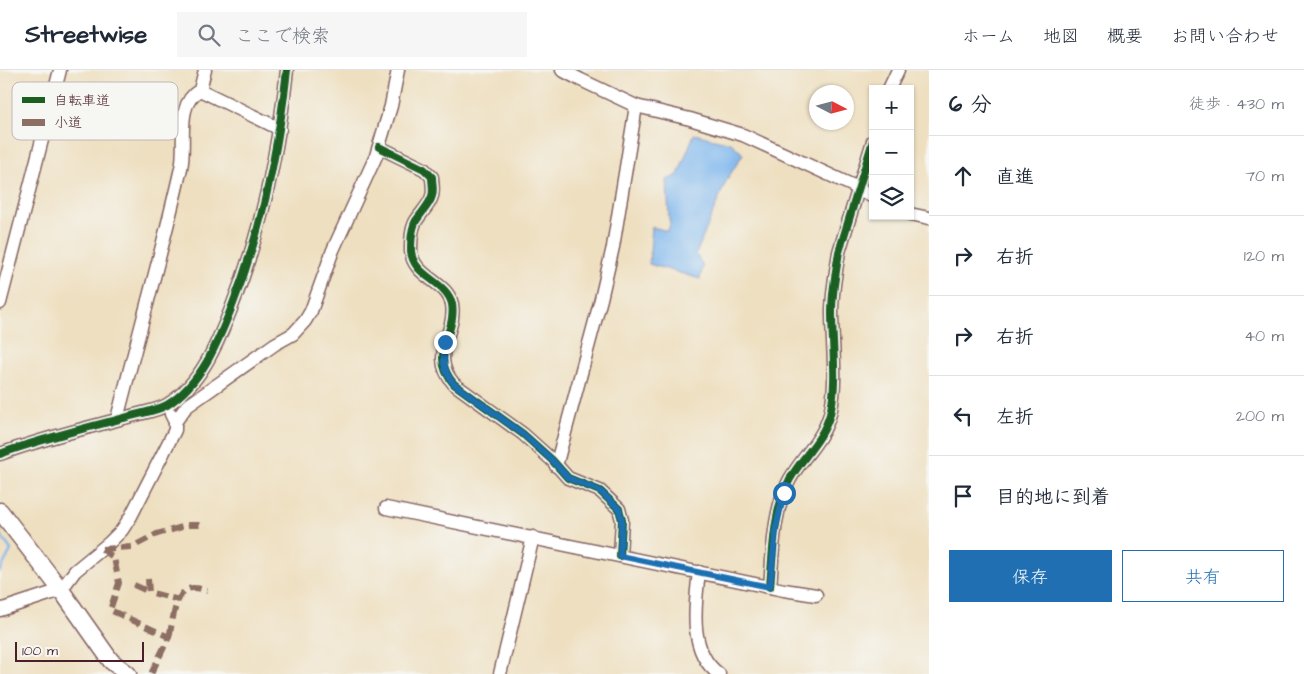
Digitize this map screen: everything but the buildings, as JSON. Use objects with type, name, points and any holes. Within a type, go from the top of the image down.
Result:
[{"type":"main road","points":[[0,512],[61,590],[111,661],[128,674]]},
{"type":"street","points":[[117,419],[182,165],[184,113],[192,95],[200,90],[205,70]]},
{"type":"street","points":[[0,454],[63,433],[166,406],[185,390],[204,369],[221,335],[242,282],[260,224],[280,130],[288,70]]},
{"type":"street","points":[[175,422],[186,407],[275,344],[293,334],[305,321],[311,311],[333,250],[376,156],[391,106],[398,70]]},
{"type":"street","points":[[562,70],[636,106],[690,118],[743,135],[869,195]]},
{"type":"street","points":[[891,85],[898,70]]},
{"type":"street","points":[[200,90],[280,130]]},
{"type":"street","points":[[556,466],[601,299],[612,247],[636,106]]},
{"type":"street","points":[[0,303],[42,140]]},
{"type":"street","points":[[379,147],[424,169],[432,177],[432,196],[418,217],[413,229],[411,252],[414,262],[421,272],[443,289],[449,296],[452,305],[450,326],[443,357],[443,365],[447,377],[523,434],[552,460],[568,478],[600,491],[619,509],[622,520],[620,556]]},
{"type":"street","points":[[770,587],[776,527],[784,493],[791,478],[814,447],[825,428],[830,414],[834,389],[832,311],[836,269],[869,154]]},
{"type":"street","points":[[914,215],[929,218]]},
{"type":"street","points":[[0,610],[61,590],[75,571],[122,530],[175,430],[175,422],[166,406]]},
{"type":"street","points":[[386,508],[816,595]]},
{"type":"street","points":[[500,674],[533,537]]},
{"type":"street","points":[[699,572],[695,610],[698,642],[710,668],[719,674]]},
{"type":"water","points":[[694,134],[731,143],[743,154],[726,181],[696,254],[703,266],[700,279],[649,264],[652,227],[668,231],[670,224],[667,180],[678,175]]},
{"type":"waterway","points":[[0,534],[11,550],[0,571]]},
{"type":"marked path","points":[[102,549],[132,547],[157,534],[189,525],[205,525]]},
{"type":"marked path","points":[[102,549],[114,558],[119,583],[110,610],[169,637],[151,674]]},
{"type":"marked path","points":[[148,579],[149,592],[179,600]]},
{"type":"marked path","points":[[134,585],[149,592]]},
{"type":"marked path","points":[[169,637],[176,607],[183,593],[188,589],[195,588],[207,591]]},
{"type":"cycle path","points":[[0,454],[77,430],[163,407],[179,396],[198,375],[220,336],[252,250],[274,162],[287,70]]},
{"type":"cycle path","points":[[379,147],[424,169],[432,177],[433,194],[430,202],[414,225],[411,251],[413,260],[418,267],[444,290],[452,304],[451,325],[443,354],[443,363],[447,373],[454,384],[523,434],[552,460],[568,478],[600,491],[619,509],[622,520],[620,556]]},
{"type":"cycle path","points":[[770,587],[777,517],[784,491],[795,471],[823,432],[830,414],[834,389],[833,289],[839,252],[869,154]]},
{"type":"route","points":[[445,342],[443,365],[447,377],[454,384],[523,434],[552,460],[568,478],[600,491],[619,509],[622,520],[620,556],[770,587],[776,527],[784,493]]}]
